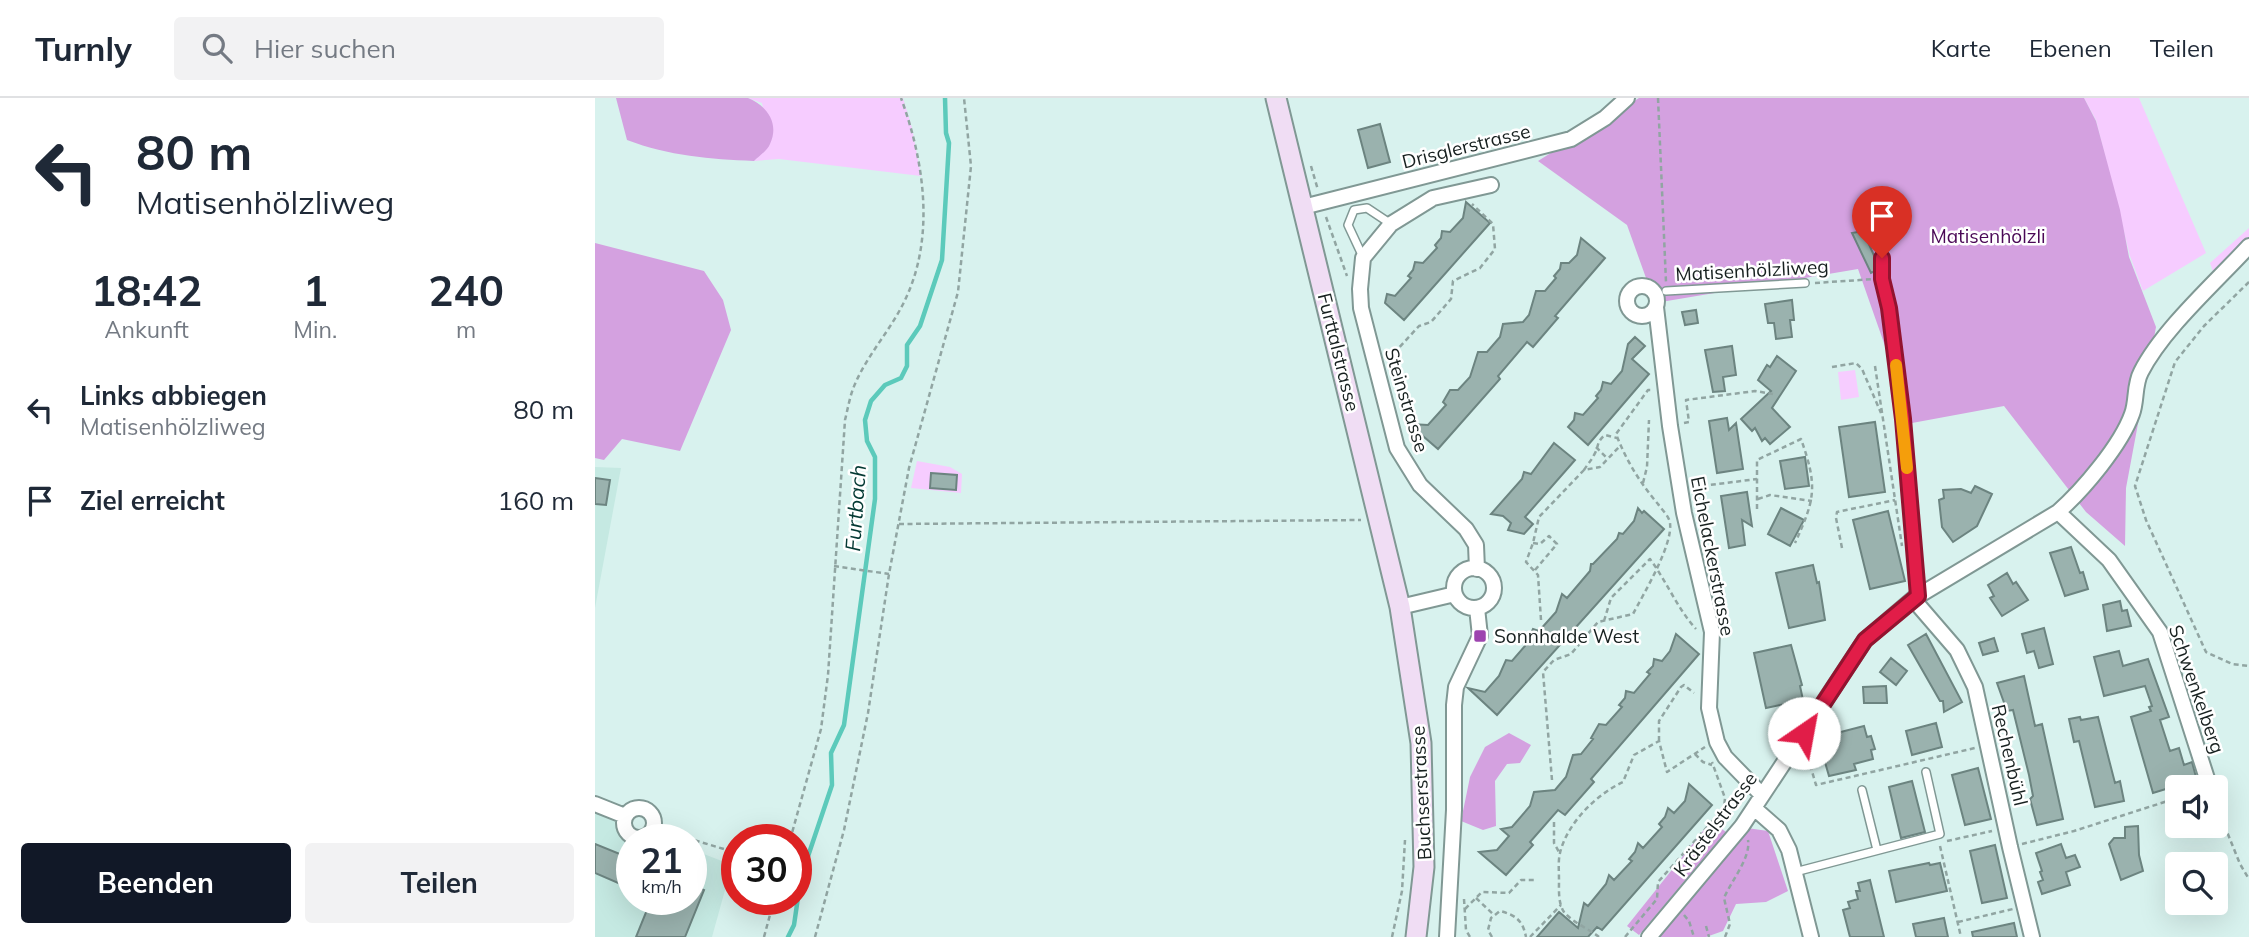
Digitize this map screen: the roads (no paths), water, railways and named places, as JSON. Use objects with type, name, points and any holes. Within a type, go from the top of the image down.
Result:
[{"type":"main road","name":"Furttalstrasse","points":[[1276,98],[1400,607]]},
{"type":"main road","name":"Buchserstrasse","points":[[1400,607],[1421,743],[1425,867],[1416,937]]},
{"type":"street","name":"Drisglerstrasse","points":[[1303,207],[1571,139],[1605,118],[1627,98]]},
{"type":"street","points":[[1363,258],[1391,224],[1433,198],[1491,185]]},
{"type":"street","name":"Krästelstrasse","points":[[1649,937],[1740,828],[1865,640],[1915,598],[2058,512],[2071,501],[2123,435],[2133,411],[2139,375],[2157,345],[2249,246]]},
{"type":"street","name":"Steinstrasse","points":[[1363,258],[1361,308],[1397,448],[1420,485],[1466,529],[1476,545],[1477,569],[1489,576],[1494,588],[1489,601],[1478,608],[1480,636],[1456,687],[1454,810],[1447,937]]},
{"type":"street","name":"Eichelackerstrasse","points":[[1656,307],[1670,426],[1684,513],[1712,632],[1709,699],[1717,742],[1725,757],[1780,830],[1789,850],[1811,937]]},
{"type":"street","name":"Schwenkelberg","points":[[2058,512],[2109,560],[2159,632],[2206,775]]},
{"type":"street","points":[[1477,569],[1461,573],[1455,582],[1455,594],[1464,605],[1478,608]]},
{"type":"street","points":[[1400,607],[1455,594]]},
{"type":"street","name":"Rechenbühl","points":[[1915,598],[1957,650],[1975,687],[2032,937]]},
{"type":"street","points":[[595,804],[625,816]]},
{"type":"street","points":[[643,808],[652,813],[654,828],[645,837],[635,837],[626,831],[625,816],[633,809],[643,808]]},
{"type":"lane","name":"Steinstrasse","points":[[1363,258],[1348,225],[1354,210],[1367,208],[1391,224]]},
{"type":"lane","points":[[1881,238],[1882,279],[1889,308],[1903,419],[1915,598]]},
{"type":"lane","name":"Matisenhölzliweg","points":[[1666,291],[1805,283]]},
{"type":"lane","points":[[1795,872],[1940,834],[1926,772]]},
{"type":"lane","points":[[1862,790],[1877,850]]},
{"type":"waterway","name":"Furtbach","points":[[788,937],[794,925],[801,877],[832,785],[831,753],[844,725],[875,499],[875,457],[867,441],[865,420],[871,401],[885,385],[901,378],[907,366],[907,345],[920,326],[942,260],[949,143],[946,133],[945,98]]},
{"type":"place","name":"Sonnhalde West","points":[[1480,636]]},
{"type":"park label","name":"Matisenhölzli","points":[[1988,236]]}]
